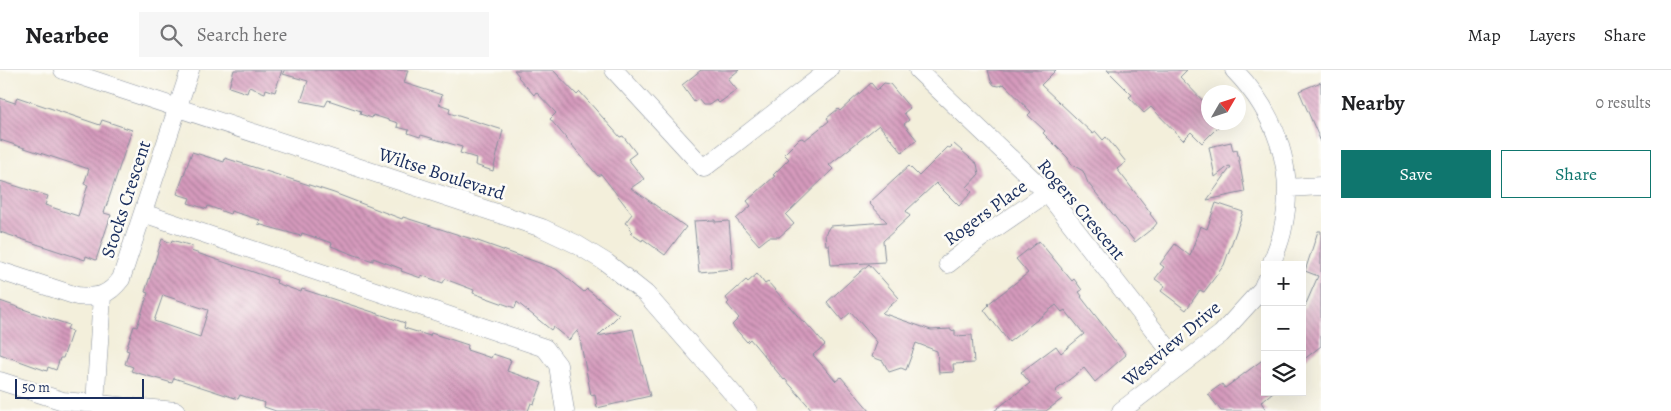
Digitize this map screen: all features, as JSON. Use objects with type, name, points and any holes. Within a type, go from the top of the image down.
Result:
[{"type":"street","name":"Wiltse Boulevard","points":[[63,70],[542,228],[576,244],[607,263],[646,294],[743,409]]},
{"type":"street","name":"Stocks Crescent","points":[[102,296],[113,289],[121,279],[190,70]]},
{"type":"street","points":[[614,70],[704,168],[829,70]]},
{"type":"street","name":"Rogers Crescent","points":[[918,70],[1047,194],[1181,364]]},
{"type":"street","points":[[1234,70],[1256,97],[1272,123],[1283,156],[1288,188],[1283,229],[1272,261]]},
{"type":"street","points":[[1288,188],[1321,186]]},
{"type":"street","name":"Rogers Place","points":[[948,264],[981,238],[1047,194]]},
{"type":"street","points":[[143,213],[545,348],[558,365],[565,411]]},
{"type":"street","points":[[0,271],[77,296],[90,298],[102,296],[95,404]]},
{"type":"street","name":"Westview Drive","points":[[1121,411],[1221,334],[1261,290]]},
{"type":"street","points":[[0,381],[63,402],[176,411]]},
{"type":"building","points":[[234,70],[282,70],[275,92],[266,89],[265,93],[249,87],[247,93],[229,87]]},
{"type":"building","points":[[284,70],[408,70],[404,83],[442,95],[439,104],[450,108],[449,113],[503,130],[493,171],[475,165],[476,158],[460,153],[462,147],[408,133],[409,130],[397,127],[398,123],[373,115],[372,118],[360,114],[361,111],[328,100],[325,106],[301,101],[308,81],[283,74]]},
{"type":"building","points":[[514,70],[553,70],[577,95],[580,92],[620,137],[623,136],[636,153],[628,159],[644,179],[631,188],[686,227],[665,255],[643,239],[642,241],[630,233],[632,231],[629,229],[631,227],[625,223],[632,214],[601,174],[598,176],[550,119],[556,113],[536,92],[534,95]]},
{"type":"building","points":[[701,70],[739,70],[728,79],[737,90],[719,103],[716,100],[709,105],[703,105],[698,99],[694,102],[682,85]]},
{"type":"building","points":[[988,70],[1056,70],[1041,85],[1093,134],[1096,132],[1103,140],[1106,137],[1126,162],[1117,169],[1151,213],[1157,223],[1154,227],[1135,242],[1088,183],[1083,171],[1071,164],[1068,158],[1043,133],[1045,131],[1028,115],[1031,112],[1004,84],[994,85]]},
{"type":"building","points":[[1107,70],[1187,70],[1180,77],[1201,99],[1201,130],[1215,130],[1202,143],[1191,132],[1183,140],[1151,107],[1144,113],[1129,97],[1132,95]]},
{"type":"building","points":[[1321,82],[1321,142],[1299,91]]},
{"type":"building","points":[[871,83],[877,90],[884,83],[890,84],[910,108],[904,113],[909,120],[904,124],[917,140],[902,152],[879,125],[829,165],[833,169],[786,215],[794,224],[779,237],[769,237],[759,245],[736,219],[751,206],[747,201],[775,176],[773,175],[789,159],[784,154],[799,139],[805,140],[829,121],[827,118],[838,109],[840,111]]},
{"type":"building","points":[[17,97],[100,125],[102,120],[132,130],[104,213],[111,215],[96,260],[86,256],[85,260],[0,232],[0,181],[48,196],[45,205],[78,216],[88,185],[84,184],[89,169],[0,140],[0,98],[15,103]]},
{"type":"building","points":[[1231,142],[1233,151],[1237,150],[1245,192],[1207,200],[1231,167],[1229,166],[1215,177],[1209,147]]},
{"type":"building","points":[[954,144],[977,164],[979,174],[967,187],[972,192],[959,206],[936,183],[906,211],[910,216],[883,241],[885,262],[831,265],[829,245],[826,245],[825,234],[830,226],[887,222],[869,203],[909,166],[919,176],[948,147],[950,148]]},
{"type":"building","points":[[192,152],[224,162],[225,158],[334,193],[402,219],[403,217],[475,240],[556,269],[584,292],[587,289],[619,315],[598,336],[633,329],[650,396],[597,408],[595,394],[591,395],[578,330],[569,340],[553,327],[551,330],[517,302],[515,308],[473,293],[474,290],[445,279],[443,283],[421,275],[421,278],[373,258],[373,261],[352,254],[331,246],[332,243],[302,233],[301,236],[258,224],[260,220],[231,211],[230,214],[208,206],[207,209],[188,203],[190,198],[177,194]]},
{"type":"building","points":[[1216,203],[1243,212],[1224,265],[1204,292],[1200,290],[1186,310],[1161,291],[1165,286],[1155,279],[1164,267],[1160,264],[1175,244],[1190,256],[1200,226],[1207,229]]},
{"type":"building","points":[[715,220],[715,222],[729,221],[733,269],[699,272],[694,221]]},
{"type":"building","points":[[1318,231],[1321,231],[1321,346],[1306,358],[1306,304],[1318,276],[1306,271]]},
{"type":"building","points":[[162,239],[171,243],[172,240],[192,246],[191,251],[277,280],[276,283],[301,292],[302,289],[385,316],[405,323],[404,328],[430,336],[431,333],[468,345],[467,350],[491,358],[493,354],[511,360],[507,371],[542,383],[534,404],[531,403],[528,411],[276,411],[264,407],[265,403],[240,395],[238,399],[174,378],[172,383],[131,371],[133,367],[125,364],[129,351],[126,350],[134,326],[137,327],[148,293],[145,292]],"holes":[[[163,295],[208,310],[200,337],[154,321]]]},
{"type":"building","points":[[1039,241],[1072,281],[1074,279],[1082,290],[1079,292],[1081,297],[1126,355],[1095,382],[1084,368],[1055,391],[1062,399],[1046,411],[994,411],[1030,383],[1021,372],[1056,346],[1061,353],[1084,334],[1065,310],[1062,312],[1056,305],[1009,342],[984,310],[988,304],[1028,273],[1016,259]]},
{"type":"building","points":[[869,264],[899,298],[882,313],[931,330],[955,330],[955,336],[972,335],[974,363],[953,364],[954,372],[939,373],[937,351],[916,343],[906,370],[901,368],[889,372],[883,361],[872,357],[877,342],[851,312],[842,320],[827,302]]},
{"type":"building","points":[[757,274],[765,284],[768,282],[825,345],[813,355],[836,381],[841,377],[870,411],[813,411],[750,339],[747,342],[732,325],[739,318],[727,304],[729,302],[726,298],[746,280],[748,282]]},
{"type":"building","points":[[0,301],[69,325],[67,329],[72,331],[63,358],[60,358],[56,370],[48,367],[47,371],[0,354]]},
{"type":"building","points":[[1261,361],[1261,396],[1268,396],[1261,402],[1267,411],[1221,411],[1208,394],[1222,384],[1225,388]]}]
